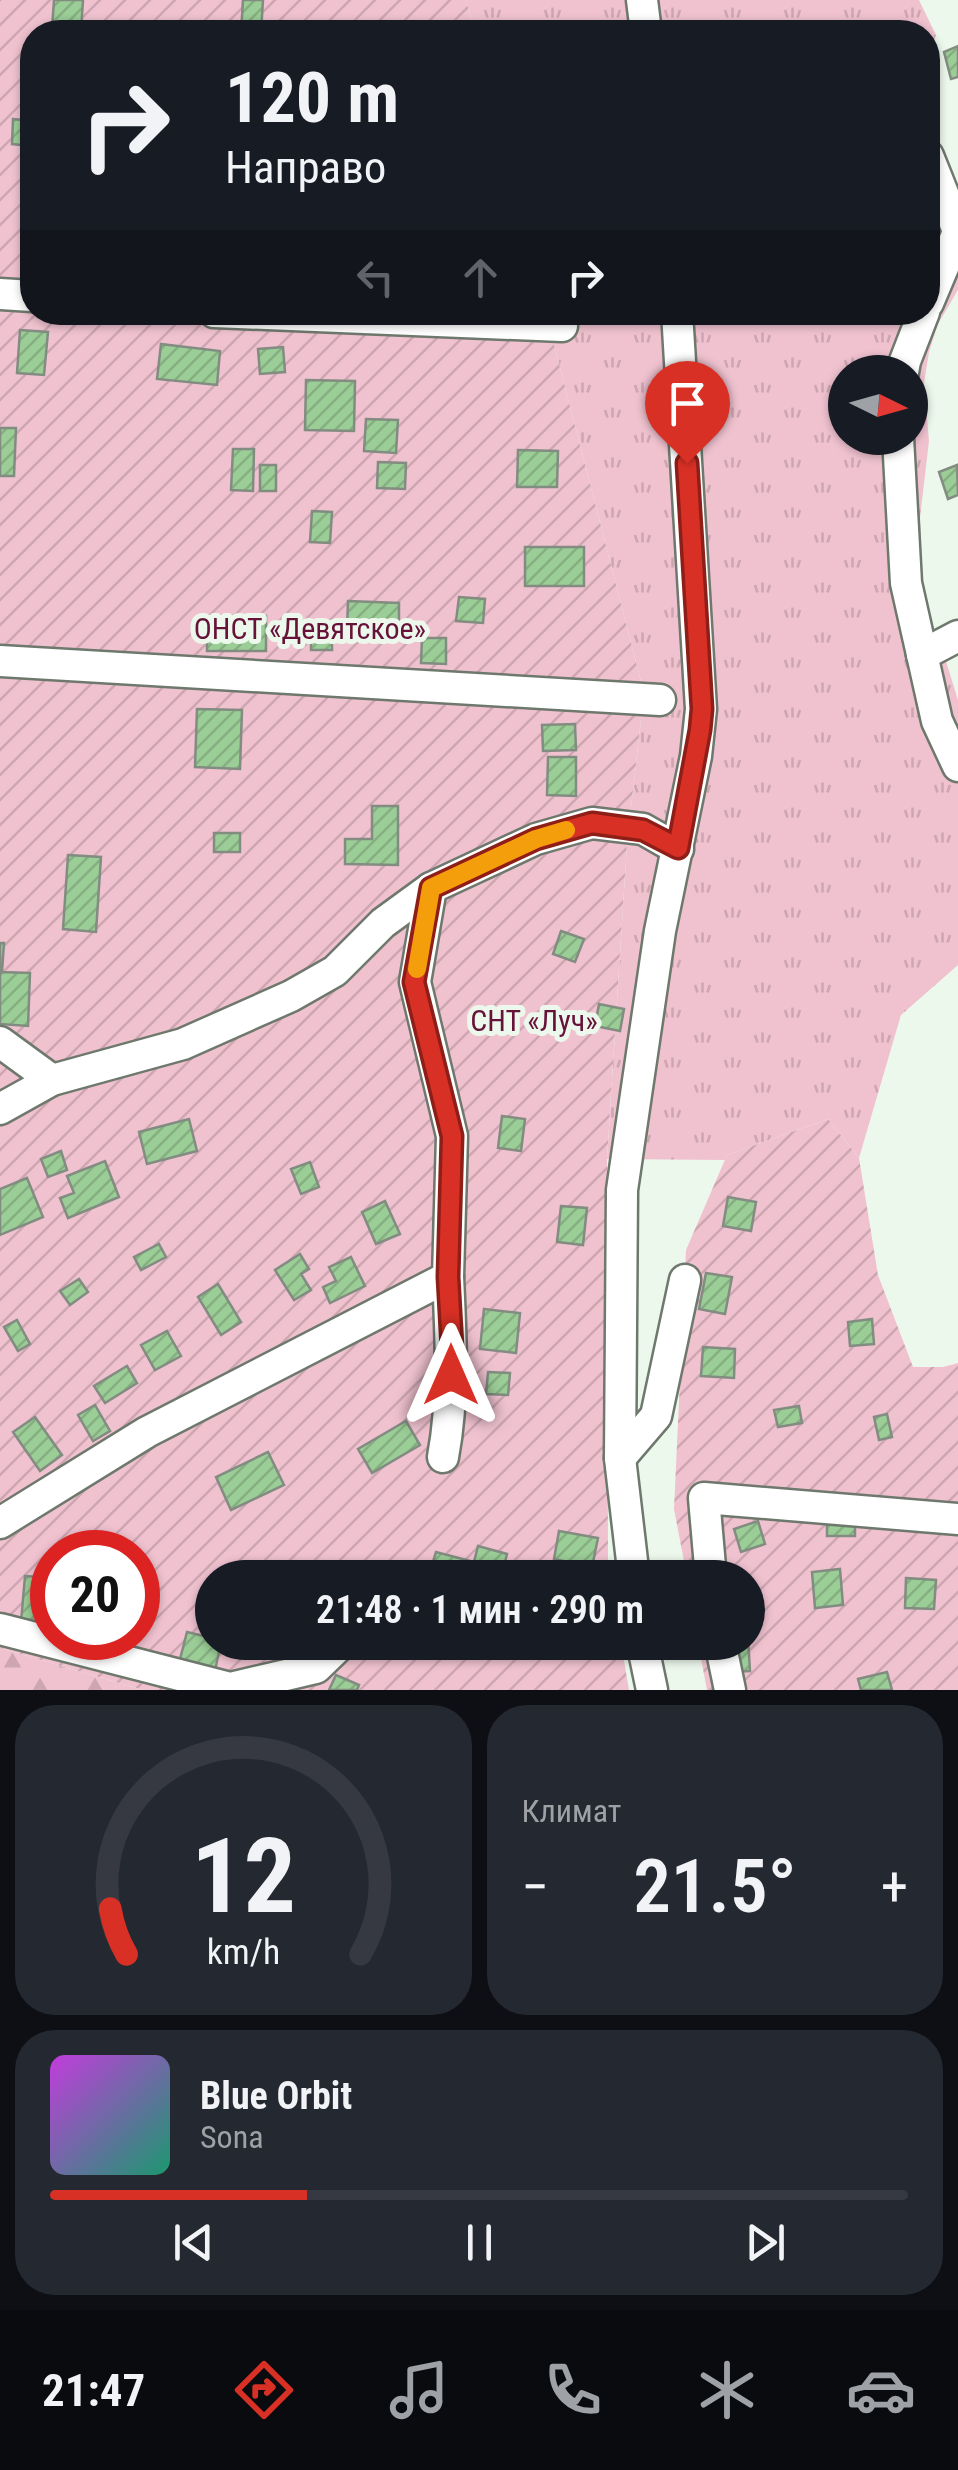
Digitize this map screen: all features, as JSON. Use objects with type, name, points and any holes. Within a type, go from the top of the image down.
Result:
[{"type":"street","points":[[940,186],[958,231],[940,274]]},
{"type":"street","points":[[537,325],[562,326]]},
{"type":"street","points":[[632,1560],[620,1458],[622,1190],[660,931],[702,709],[678,325]]},
{"type":"street","points":[[907,355],[919,325]]},
{"type":"street","points":[[899,455],[906,583],[936,720],[958,766]]},
{"type":"street","points":[[922,655],[958,636]]},
{"type":"street","points":[[0,661],[660,700]]},
{"type":"street","points":[[0,1109],[52,1080],[183,1044],[290,996],[335,971],[383,923],[431,888],[536,839],[592,823],[643,830],[678,848]]},
{"type":"street","points":[[431,888],[414,982],[452,1136],[448,1277],[452,1348],[443,1457]]},
{"type":"street","points":[[0,1042],[52,1080]]},
{"type":"street","points":[[0,1523],[147,1432],[448,1277]]},
{"type":"street","points":[[620,1458],[656,1416],[684,1280]]},
{"type":"street","points":[[709,1560],[704,1498],[958,1519]]},
{"type":"street","points":[[0,1629],[230,1688],[316,1668],[324,1660]]},
{"type":"street","points":[[646,1660],[652,1690]]},
{"type":"street","points":[[724,1660],[730,1690]]},
{"type":"green space","name":"ОНСТ «Девятское»","points":[[0,0],[466,0],[472,20],[20,20],[20,325],[549,325],[644,693],[627,843],[607,1158],[608,1560],[195,1560],[195,1660],[624,1660],[629,1690],[143,1690],[41,1660],[160,1660],[160,1530],[30,1530],[30,1657],[0,1648]]},
{"type":"green space","points":[[466,0],[919,0],[929,20],[472,20]]},
{"type":"green space","points":[[940,149],[958,196],[958,290],[940,321]]},
{"type":"green space","points":[[549,325],[938,325],[928,358],[928,355],[828,355],[828,455],[927,455],[920,518],[923,588],[930,621],[958,700],[958,965],[901,1015],[859,1158],[828,1119],[727,1155],[725,1160],[607,1159],[627,843],[644,693]]},
{"type":"green space","points":[[828,1119],[859,1158],[878,1275],[913,1367],[958,1363],[958,1690],[707,1690],[701,1660],[765,1660],[765,1560],[684,1560],[674,1509],[686,1250],[727,1155]]},
{"type":"green space","points":[[0,1648],[30,1660],[143,1690],[0,1690]]},
{"type":"building","points":[[54,0],[83,0],[82,20],[53,20]]},
{"type":"building","points":[[243,0],[263,0],[262,20],[242,20]]},
{"type":"building","points":[[958,46],[958,77],[951,79],[944,52]]},
{"type":"building","points":[[13,119],[20,120],[20,145],[12,144]]},
{"type":"building","points":[[20,330],[48,332],[44,375],[17,373]]},
{"type":"building","points":[[161,344],[220,351],[217,385],[157,379]]},
{"type":"building","points":[[283,347],[285,372],[260,374],[258,349]]},
{"type":"building","points":[[306,380],[355,381],[354,431],[305,430]]},
{"type":"building","points":[[366,419],[398,420],[396,453],[364,451]]},
{"type":"building","points":[[0,428],[16,428],[14,476],[0,476]]},
{"type":"building","points":[[233,449],[254,449],[253,491],[231,490]]},
{"type":"building","points":[[518,450],[558,451],[557,487],[517,487]]},
{"type":"building","points":[[378,462],[406,463],[405,489],[377,488]]},
{"type":"building","points":[[260,465],[276,465],[276,491],[260,491]]},
{"type":"building","points":[[957,465],[958,495],[948,499],[939,472]]},
{"type":"building","points":[[312,511],[332,512],[330,543],[310,542]]},
{"type":"building","points":[[525,547],[584,547],[584,586],[525,586]]},
{"type":"building","points":[[459,597],[485,599],[483,623],[456,621]]},
{"type":"building","points":[[348,601],[399,603],[399,632],[347,630]]},
{"type":"building","points":[[207,616],[266,616],[266,651],[207,651]]},
{"type":"building","points":[[311,622],[332,622],[332,650],[311,650]]},
{"type":"building","points":[[422,638],[446,638],[446,664],[421,663]]},
{"type":"building","points":[[197,709],[242,710],[240,769],[195,767]]},
{"type":"building","points":[[575,724],[576,750],[543,751],[542,725]]},
{"type":"building","points":[[548,757],[576,757],[576,796],[547,795]]},
{"type":"building","points":[[372,806],[398,806],[398,865],[345,864],[345,839],[372,839]]},
{"type":"building","points":[[214,833],[240,833],[240,852],[214,852]]},
{"type":"building","points":[[68,855],[101,857],[96,932],[63,929]]},
{"type":"building","points":[[561,931],[584,939],[575,962],[553,954]]},
{"type":"building","points":[[0,943],[4,943],[2,972],[30,973],[28,1026],[0,1024]]},
{"type":"building","points":[[599,1004],[624,1009],[620,1031],[595,1026]]},
{"type":"building","points":[[502,1116],[525,1119],[521,1151],[498,1148]]},
{"type":"building","points":[[189,1119],[197,1151],[147,1164],[139,1132]]},
{"type":"building","points":[[61,1151],[67,1170],[48,1177],[41,1159]]},
{"type":"building","points":[[105,1161],[119,1197],[68,1218],[60,1198],[74,1193],[67,1176]]},
{"type":"building","points":[[310,1162],[319,1187],[301,1194],[291,1169]]},
{"type":"building","points":[[27,1178],[43,1217],[0,1235],[0,1189]]},
{"type":"building","points":[[728,1197],[756,1202],[751,1231],[723,1226]]},
{"type":"building","points":[[385,1201],[400,1234],[376,1244],[362,1212]]},
{"type":"building","points":[[561,1206],[587,1208],[583,1245],[557,1242]]},
{"type":"building","points":[[159,1244],[166,1257],[141,1270],[134,1257]]},
{"type":"building","points":[[300,1254],[309,1269],[301,1274],[311,1290],[294,1300],[275,1270]]},
{"type":"building","points":[[351,1257],[365,1286],[330,1303],[323,1287],[336,1281],[329,1267]]},
{"type":"building","points":[[706,1273],[732,1277],[725,1314],[699,1309]]},
{"type":"building","points":[[79,1279],[88,1292],[70,1305],[60,1291]]},
{"type":"building","points":[[218,1284],[241,1322],[221,1335],[198,1297]]},
{"type":"building","points":[[484,1309],[520,1313],[516,1353],[480,1349]]},
{"type":"building","points":[[872,1319],[874,1344],[850,1346],[848,1322]]},
{"type":"building","points":[[17,1320],[30,1344],[18,1351],[4,1327]]},
{"type":"building","points":[[167,1331],[181,1356],[155,1370],[141,1345]]},
{"type":"building","points":[[703,1347],[735,1349],[734,1378],[701,1376]]},
{"type":"building","points":[[127,1366],[137,1383],[105,1403],[94,1386]]},
{"type":"building","points":[[488,1372],[510,1373],[508,1395],[486,1394]]},
{"type":"building","points":[[95,1405],[110,1431],[93,1441],[78,1415]]},
{"type":"building","points":[[799,1406],[802,1423],[778,1427],[774,1410]]},
{"type":"building","points":[[887,1414],[892,1437],[879,1440],[874,1417]]},
{"type":"building","points":[[35,1417],[62,1455],[40,1471],[13,1432]]},
{"type":"building","points":[[406,1421],[420,1445],[372,1473],[358,1449]]},
{"type":"building","points":[[268,1452],[284,1485],[231,1510],[216,1477]]},
{"type":"building","points":[[827,1515],[855,1515],[855,1536],[827,1536]]},
{"type":"building","points":[[758,1521],[765,1544],[741,1552],[734,1529]]},
{"type":"building","points":[[559,1531],[598,1538],[593,1560],[554,1559]]},
{"type":"building","points":[[478,1546],[507,1554],[506,1560],[474,1560]]},
{"type":"building","points":[[436,1552],[466,1560],[434,1560]]},
{"type":"building","points":[[840,1569],[843,1605],[815,1608],[812,1572]]},
{"type":"building","points":[[25,1576],[30,1576],[30,1623],[21,1622]]},
{"type":"building","points":[[906,1578],[936,1580],[934,1609],[905,1608]]},
{"type":"building","points":[[187,1632],[195,1634],[195,1660],[217,1660],[215,1671],[179,1663]]},
{"type":"building","points":[[731,1660],[749,1660],[750,1671],[731,1672]]},
{"type":"building","points":[[887,1672],[892,1690],[861,1690],[858,1679]]},
{"type":"building","points":[[336,1675],[359,1685],[357,1690],[329,1690]]},
{"type":"slow traffic","points":[[417,969],[431,888],[536,839],[566,830]]},
{"type":"route","points":[[451,1375],[448,1277],[452,1136],[414,982],[431,888],[536,839],[592,823],[643,830],[678,848],[702,709],[687,463]]},
{"type":"park label","name":"СНТ «Луч»","points":[[534,1021]]}]
